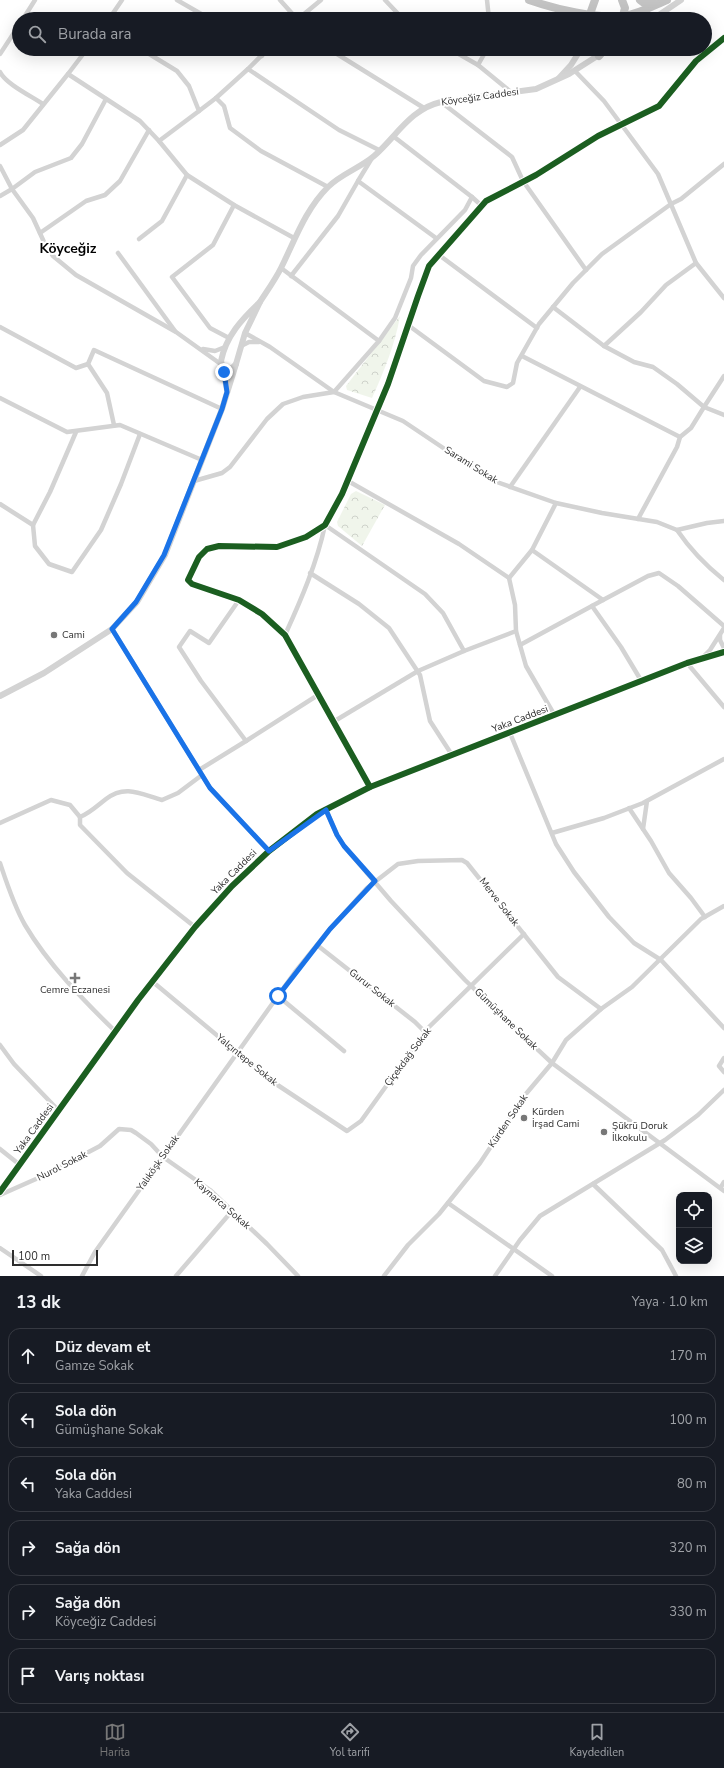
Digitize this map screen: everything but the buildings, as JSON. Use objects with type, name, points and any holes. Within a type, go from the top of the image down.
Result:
[{"type":"highway","points":[[529,0],[572,12]]},
{"type":"highway","points":[[591,12],[595,0]]},
{"type":"highway","points":[[622,0],[624,12]]},
{"type":"highway","points":[[640,0],[644,3],[657,4]]},
{"type":"highway","points":[[639,12],[667,0]]},
{"type":"street","points":[[27,12],[35,0]]},
{"type":"street","points":[[114,12],[122,0]]},
{"type":"street","points":[[177,0],[198,12]]},
{"type":"street","points":[[280,0],[291,12]]},
{"type":"street","points":[[307,12],[321,0]]},
{"type":"street","points":[[385,0],[396,12]]},
{"type":"street","points":[[487,0],[488,12]]},
{"type":"street","points":[[663,12],[681,0]]},
{"type":"street","points":[[0,54],[12,35]]},
{"type":"street","points":[[712,48],[724,38]]},
{"type":"street","points":[[0,145],[23,130],[82,56]]},
{"type":"street","points":[[152,56],[177,71],[189,86],[199,111]]},
{"type":"street","points":[[159,141],[216,98],[262,56]]},
{"type":"street","points":[[340,56],[424,108]]},
{"type":"street","points":[[462,56],[478,65],[511,92]]},
{"type":"street","points":[[478,65],[483,56]]},
{"type":"street","name":"Köyceğiz Caddesi","points":[[554,81],[571,65],[577,56]]},
{"type":"street","name":"Köyceğiz Caddesi","points":[[236,364],[243,345],[245,333],[260,302],[281,268],[294,238],[310,211],[328,187],[373,157],[410,118],[424,108],[441,102],[536,89],[575,71],[599,56]]},
{"type":"street","points":[[285,634],[298,605],[321,544],[325,525],[348,481],[388,384],[429,266],[486,201],[523,181],[598,136],[659,106],[696,61],[702,56]]},
{"type":"street","points":[[248,70],[339,130],[380,150]]},
{"type":"street","points":[[575,71],[604,101],[658,174],[696,263],[723,295]]},
{"type":"street","points":[[0,72],[2,76],[10,83],[43,104]]},
{"type":"street","points":[[68,74],[134,116],[159,141],[187,175],[294,238]]},
{"type":"street","points":[[216,98],[224,106],[230,128],[261,151],[328,187]]},
{"type":"street","points":[[0,196],[35,172],[71,158],[82,144],[106,99]]},
{"type":"street","points":[[441,102],[512,157],[523,181],[586,270]]},
{"type":"street","points":[[40,233],[86,201],[105,195],[120,182],[149,130]]},
{"type":"street","points":[[393,136],[482,206]]},
{"type":"street","points":[[291,276],[338,216],[373,157]]},
{"type":"street","points":[[408,325],[484,381],[507,387],[513,383],[518,363],[537,328],[553,307],[586,270],[602,254],[671,204],[681,199],[724,164]]},
{"type":"street","points":[[0,166],[12,189],[33,218],[53,256],[76,275],[176,332],[222,366],[230,369],[236,364]]},
{"type":"street","points":[[139,239],[162,221],[187,175]]},
{"type":"street","points":[[358,181],[436,238]]},
{"type":"street","points":[[194,481],[222,473],[230,468],[267,419],[283,404],[303,397],[334,392],[379,341],[395,318],[411,278],[414,266],[436,238],[465,210],[472,197]]},
{"type":"street","points":[[229,338],[210,328],[172,277],[213,244],[234,204]]},
{"type":"street","points":[[118,252],[176,332]]},
{"type":"street","points":[[439,255],[537,328]]},
{"type":"street","points":[[604,346],[641,312],[666,285],[696,263]]},
{"type":"street","points":[[281,268],[379,341]]},
{"type":"street","name":"Köyceğiz Caddesi","points":[[222,366],[225,347],[229,338],[245,316],[260,302]]},
{"type":"street","points":[[553,307],[604,346],[634,362],[652,367],[677,384],[704,407],[724,415]]},
{"type":"street","points":[[0,327],[76,368],[88,364],[94,350],[222,409]]},
{"type":"street","points":[[234,331],[239,328],[245,333]]},
{"type":"street","name":"Sarami Sokak","points":[[245,333],[263,342],[334,392],[403,421],[491,480],[556,503],[657,522],[677,530]]},
{"type":"street","points":[[243,345],[252,341],[263,342]]},
{"type":"street","points":[[199,348],[214,351],[225,347]]},
{"type":"street","points":[[522,356],[680,437]]},
{"type":"street","points":[[88,364],[107,393],[114,425]]},
{"type":"street","points":[[0,696],[44,673],[112,629],[136,602],[164,555],[222,409],[236,364]]},
{"type":"street","points":[[222,366],[227,392]]},
{"type":"street","points":[[638,519],[677,447],[680,437],[691,428],[724,376]]},
{"type":"street","points":[[510,487],[580,387]]},
{"type":"street","points":[[0,398],[68,432],[120,425],[202,460]]},
{"type":"street","points":[[76,432],[50,492],[33,525],[35,546],[49,564],[72,572],[101,530],[121,484],[140,434]]},
{"type":"street","points":[[348,481],[459,544],[509,578],[515,606],[516,631],[526,666],[555,716]]},
{"type":"street","points":[[509,578],[532,550],[556,503]]},
{"type":"street","points":[[0,504],[33,525]]},
{"type":"street","points":[[724,521],[707,523],[677,530],[688,546],[702,561],[724,580]]},
{"type":"street","points":[[325,525],[306,537],[277,546],[219,546],[207,549],[199,557],[188,580],[192,584],[239,600],[262,614],[285,634],[318,696],[370,787]]},
{"type":"street","points":[[325,525],[425,594],[442,613],[464,651]]},
{"type":"street","points":[[532,550],[603,600]]},
{"type":"street","points":[[310,572],[359,604],[389,628],[418,672],[428,707],[430,721],[452,755]]},
{"type":"street","points":[[520,645],[648,576],[659,573],[678,586],[724,627],[710,650],[699,661]]},
{"type":"street","points":[[239,600],[209,643],[190,631],[179,647],[201,680],[246,741]]},
{"type":"street","points":[[592,606],[621,646],[642,682]]},
{"type":"street","points":[[112,629],[210,788],[269,851]]},
{"type":"street","points":[[333,722],[418,672],[464,651],[516,631]]},
{"type":"street","points":[[720,634],[720,640],[724,648]]},
{"type":"street","name":"Yaka Caddesi","points":[[0,1192],[116,1032],[196,927],[232,886],[269,851],[326,810],[370,787],[642,682],[687,663],[699,661],[724,652]]},
{"type":"street","points":[[687,663],[724,707]]},
{"type":"street","points":[[199,770],[318,696]]},
{"type":"street","points":[[510,733],[556,844],[574,872],[609,917],[634,943],[660,960],[724,1028]]},
{"type":"street","points":[[552,833],[647,801],[724,759]]},
{"type":"street","points":[[80,817],[90,813],[107,798],[121,790],[162,800],[178,793],[202,775]]},
{"type":"street","points":[[0,823],[50,800],[70,805],[80,817],[80,825],[127,873],[196,927]]},
{"type":"street","points":[[642,829],[647,801]]},
{"type":"street","points":[[629,808],[669,873],[705,917]]},
{"type":"street","name":"Gümüşhane Sokak","points":[[326,810],[337,835],[344,846],[419,933],[471,986],[552,1063],[659,1144],[722,1189]]},
{"type":"street","name":"Merve Sokak","points":[[375,881],[398,864],[418,861],[462,860],[473,870],[558,977],[601,1009]]},
{"type":"street","points":[[0,863],[24,925],[63,975],[94,1011],[116,1032]]},
{"type":"street","name":"Yalıköşk Sokak","points":[[82,1276],[95,1252],[278,996],[317,945],[375,881]]},
{"type":"street","name":"Kürden Sokak","points":[[384,1276],[408,1245],[448,1203],[480,1163],[525,1095],[552,1063],[566,1040],[601,1009],[632,986],[705,917],[724,906]]},
{"type":"street","name":"Çiçekdağ Sokak","points":[[346,1131],[361,1121],[425,1032],[524,934]]},
{"type":"street","name":"Gurur Sokak","points":[[317,945],[415,1022],[425,1032]]},
{"type":"street","name":"Yalçıntepe Sokak","points":[[153,982],[273,1082],[346,1131]]},
{"type":"street","points":[[278,996],[344,1051]]},
{"type":"street","points":[[0,1045],[14,1064],[59,1111]]},
{"type":"street","points":[[724,1058],[719,1066],[724,1072]]},
{"type":"street","points":[[495,1276],[540,1216],[659,1144],[698,1115],[724,1090]]},
{"type":"street","name":"Kaynarca Sokak","points":[[119,1129],[131,1130],[151,1144],[163,1157],[210,1190],[267,1244],[298,1276]]},
{"type":"street","name":"Nurol Sokak","points":[[0,1195],[45,1175],[100,1146],[119,1129]]},
{"type":"street","points":[[0,1148],[20,1166]]},
{"type":"street","points":[[722,1189],[724,1182]]},
{"type":"street","points":[[593,1184],[662,1250],[676,1276]]},
{"type":"street","points":[[448,1203],[552,1276]]},
{"type":"street","points":[[176,1276],[232,1211]]},
{"type":"street","points":[[0,1248],[41,1276]]},
{"type":"green space","points":[[400,316],[392,348],[372,398],[347,390],[346,386]]},
{"type":"green space","points":[[356,491],[385,505],[362,546],[338,526],[337,522],[351,494]]},
{"type":"cycle path","points":[[712,48],[724,38]]},
{"type":"cycle path","points":[[370,787],[285,635],[262,614],[239,600],[192,584],[188,580],[199,557],[207,549],[219,546],[277,547],[306,537],[325,525],[342,494],[388,384],[429,266],[486,201],[536,175],[598,136],[659,106],[696,61],[702,56]]},
{"type":"cycle path","points":[[0,1192],[138,1000],[195,927],[232,886],[269,851],[317,814],[370,787],[687,663],[724,652]]},
{"type":"place","name":"Cami","points":[[54,635]]},
{"type":"place","name":"Cemre Eczanesi","points":[[75,978]]},
{"type":"place","name":"Kürden İrşad Cami","points":[[524,1118]]},
{"type":"place","name":"Şükrü Doruk İlkokulu","points":[[604,1132]]},
{"type":"district","name":"Köyceğiz","points":[[68,248]]},
{"type":"route","points":[[224,372],[227,392],[222,409],[164,555],[136,602],[112,629],[210,788],[250,833],[269,851],[318,814],[326,810],[337,835],[344,846],[375,881],[330,929],[295,972],[278,996]]}]
